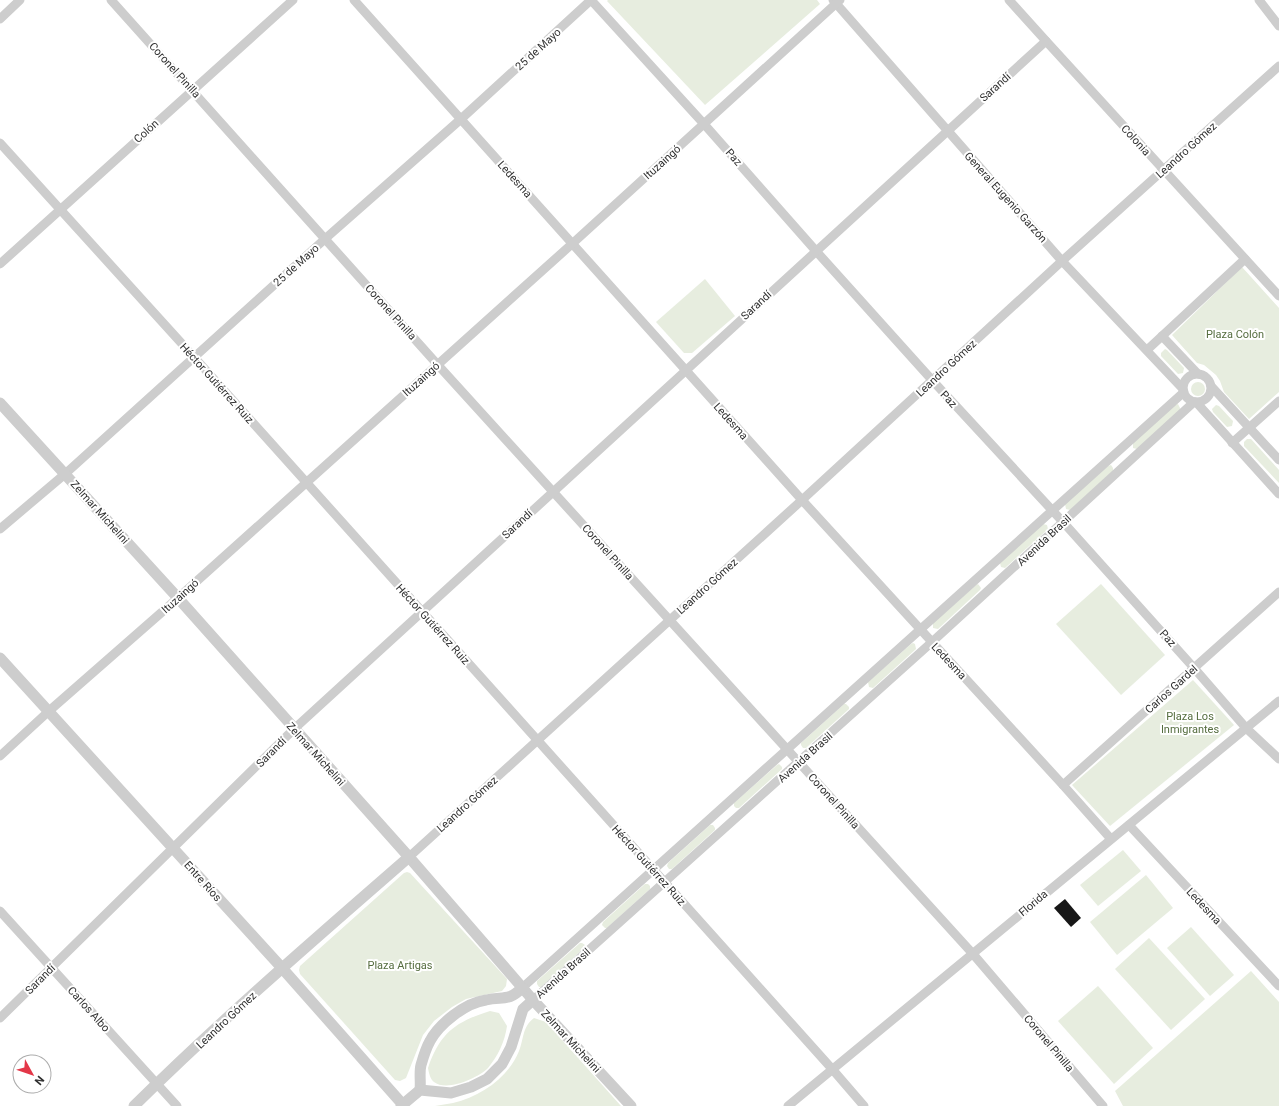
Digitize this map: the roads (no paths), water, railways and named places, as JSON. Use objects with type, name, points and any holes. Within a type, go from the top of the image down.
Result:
[{"type":"street","points":[[0,19],[20,0]]},
{"type":"street","name":"Coronel Pinilla","points":[[111,0],[326,238],[437,364],[973,954],[1103,1106]]},
{"type":"street","name":"Colón","points":[[0,264],[293,0]]},
{"type":"street","name":"Ledesma","points":[[354,0],[802,500],[1111,839]]},
{"type":"street","name":"25 de Mayo","points":[[0,529],[65,474],[326,238],[461,119],[591,0]]},
{"type":"street","name":"Paz","points":[[591,0],[704,124],[932,380],[1063,522],[1246,728],[1279,759]]},
{"type":"street","name":"Colonia","points":[[1009,0],[1279,296]]},
{"type":"street","points":[[1259,0],[1279,26]]},
{"type":"street","name":"Ituzaingó","points":[[0,756],[572,244],[836,1]]},
{"type":"street","name":"General Eugenio Garzón","points":[[836,1],[1062,261],[1147,350],[1183,391]]},
{"type":"street","name":"Sarandí","points":[[0,1018],[294,729],[1046,41]]},
{"type":"street","name":"Leandro Gómez","points":[[134,1106],[282,968],[409,857],[802,500],[1062,261],[1279,66]]},
{"type":"street","name":"Héctor Gutiérrez Ruiz","points":[[0,143],[194,357],[864,1106]]},
{"type":"street","points":[[1147,350],[1245,259]]},
{"type":"street","points":[[1162,336],[1198,374],[1207,378],[1211,386],[1279,460]]},
{"type":"street","points":[[1198,374],[1192,375],[1187,379],[1184,384],[1183,391],[1190,400],[1195,402],[1279,494]]},
{"type":"street","points":[[1195,402],[1206,400],[1209,396],[1211,386]]},
{"type":"street","name":"Avenida Brasil","points":[[1183,391],[514,996],[505,999],[485,1000],[462,1009],[446,1022],[430,1041],[421,1066],[420,1090],[451,1093],[471,1087],[488,1079],[502,1064],[511,1047],[523,1009],[932,642],[1195,402]]},
{"type":"street","points":[[1232,443],[1279,401]]},
{"type":"street","name":"Zelmar Michelini","points":[[0,403],[178,598],[409,857],[522,988],[631,1106]]},
{"type":"street","name":"Carlos Gardel","points":[[1063,785],[1279,592]]},
{"type":"street","name":"Entre Ríos","points":[[0,658],[282,968],[402,1106]]},
{"type":"street","name":"Florida","points":[[788,1106],[1279,701]]},
{"type":"street","name":"Ledesma","points":[[1129,825],[1279,986]]},
{"type":"street","name":"Carlos Albo","points":[[0,911],[178,1106]]},
{"type":"street","points":[[402,1106],[420,1090]]},
{"type":"park label","name":"Plaza Colón","points":[[1235,334]]},
{"type":"park label","name":"Plaza Los Inmigrantes","points":[[1190,722]]},
{"type":"park label","name":"Plaza Artigas","points":[[400,965]]}]
